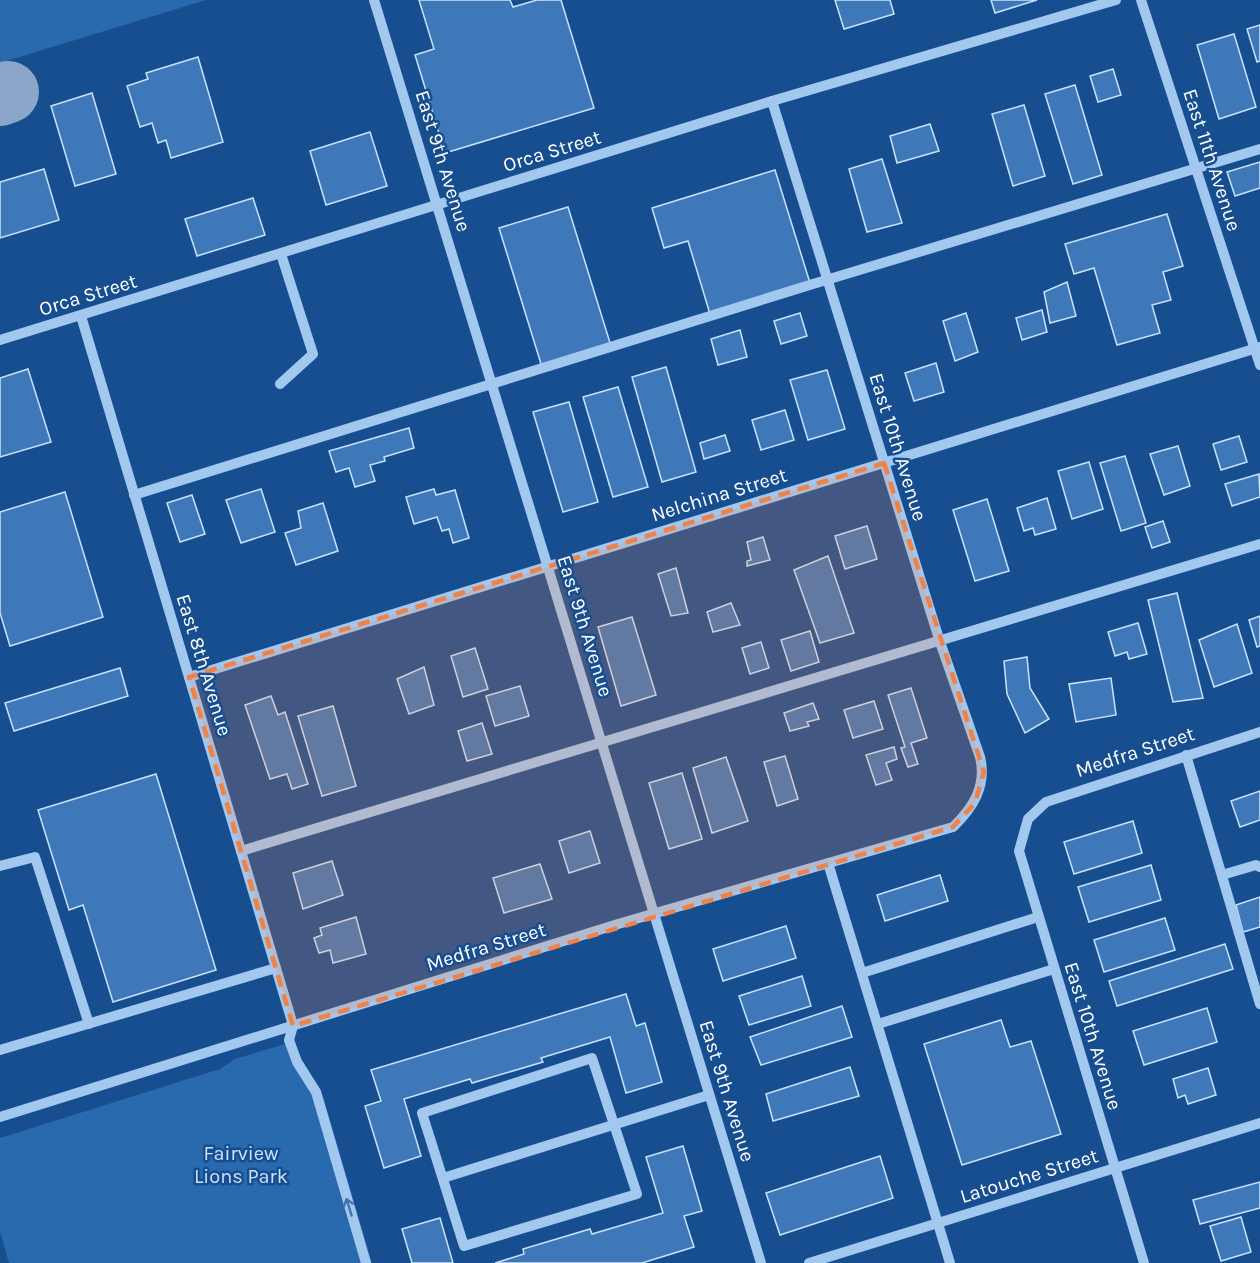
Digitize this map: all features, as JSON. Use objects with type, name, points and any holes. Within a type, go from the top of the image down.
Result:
[{"type":"street","name":"East 9th Avenue","points":[[374,0],[761,1263]]},
{"type":"street","name":"Orca Street","points":[[0,340],[772,101],[1116,0]]},
{"type":"street","name":"East 11th Avenue","points":[[1141,0],[1258,348],[1260,365]]},
{"type":"street","name":"East 10th Avenue","points":[[772,101],[939,639],[984,772],[975,803]]},
{"type":"street","points":[[134,495],[827,280],[1260,149]]},
{"type":"street","points":[[280,384],[313,354],[281,254]]},
{"type":"street","name":"East 8th Avenue","points":[[81,316],[293,1026],[289,1040],[297,1062],[316,1092],[366,1263]]},
{"type":"street","name":"Nelchina Street","points":[[189,677],[1258,348]]},
{"type":"street","points":[[241,851],[1260,544]]},
{"type":"street","name":"Medfra Street","points":[[1028,819],[1053,798],[1260,732]]},
{"type":"street","points":[[1186,755],[1260,1004]]},
{"type":"street","name":"Medfra Street","points":[[0,1117],[654,914],[953,827],[975,803]]},
{"type":"street","name":"East 10th Avenue","points":[[1028,819],[1019,851],[1144,1263]]},
{"type":"street","points":[[0,866],[36,856],[89,1024]]},
{"type":"street","points":[[828,863],[950,1263]]},
{"type":"street","points":[[1222,875],[1256,865],[1260,867]]},
{"type":"street","points":[[862,973],[1038,917]]},
{"type":"street","points":[[0,1050],[276,968]]},
{"type":"street","points":[[878,1024],[1054,969]]},
{"type":"street","points":[[592,1058],[637,1194],[464,1246],[443,1178],[422,1113],[592,1058]]},
{"type":"street","points":[[443,1178],[709,1095]]},
{"type":"street","name":"Latouche Street","points":[[809,1263],[1260,1123]]},
{"type":"highlighted area","points":[[884,463],[984,772],[975,803],[953,827],[293,1026],[189,677]]},
{"type":"green space","points":[[0,0],[206,0],[0,63]]},
{"type":"green space","name":"Fairview Lions Park","points":[[292,1042],[323,1096],[372,1263],[9,1263],[0,1232],[0,1138],[220,1069],[235,1059]]},
{"type":"building","points":[[419,0],[510,0],[513,7],[537,0],[561,0],[594,108],[445,153],[415,55],[434,49]]},
{"type":"building","points":[[835,0],[890,0],[894,14],[844,29]]},
{"type":"building","points":[[991,0],[1037,0],[995,13]]},
{"type":"building","points":[[1260,25],[1260,61],[1257,62],[1247,29]]},
{"type":"building","points":[[1234,34],[1256,107],[1219,119],[1197,45]]},
{"type":"building","points":[[198,57],[223,142],[171,158],[166,140],[158,143],[152,123],[140,127],[127,86],[148,79],[146,73]]},
{"type":"building","points":[[1113,69],[1121,95],[1098,102],[1090,76]]},
{"type":"building","points":[[1075,85],[1102,175],[1073,184],[1045,94]]},
{"type":"building","points":[[92,93],[116,174],[75,186],[51,106]]},
{"type":"building","points":[[1024,105],[1045,176],[1013,186],[992,114]]},
{"type":"building","points":[[930,124],[939,151],[897,163],[890,136]]},
{"type":"building","points":[[370,132],[387,186],[326,205],[310,151]]},
{"type":"building","points":[[882,159],[902,223],[867,232],[849,169]]},
{"type":"building","points":[[1260,162],[1260,188],[1235,196],[1227,172]]},
{"type":"building","points":[[44,169],[59,220],[0,238],[0,182]]},
{"type":"building","points":[[775,170],[810,283],[710,314],[688,241],[664,248],[652,208]]},
{"type":"building","points":[[253,198],[265,235],[197,256],[185,219]]},
{"type":"building","points":[[568,207],[611,346],[542,367],[499,228]]},
{"type":"building","points":[[1167,214],[1183,266],[1163,272],[1171,300],[1152,305],[1160,333],[1117,345],[1094,268],[1074,274],[1065,244]]},
{"type":"building","points":[[1067,282],[1076,316],[1050,323],[1044,292]]},
{"type":"building","points":[[1042,310],[1047,332],[1022,340],[1016,318]]},
{"type":"building","points":[[800,313],[807,336],[781,344],[774,321]]},
{"type":"building","points":[[966,313],[978,352],[955,361],[943,321]]},
{"type":"building","points":[[740,330],[747,357],[718,365],[711,339]]},
{"type":"building","points":[[936,363],[944,392],[914,401],[905,373]]},
{"type":"building","points":[[666,367],[696,472],[662,482],[632,377]]},
{"type":"building","points":[[28,369],[51,442],[0,457],[0,378]]},
{"type":"building","points":[[827,370],[845,429],[808,440],[790,380]]},
{"type":"building","points":[[618,387],[648,487],[613,497],[583,397]]},
{"type":"building","points":[[569,402],[598,502],[563,512],[533,412]]},
{"type":"building","points":[[785,410],[794,440],[761,450],[752,420]]},
{"type":"building","points":[[409,428],[414,448],[384,457],[385,461],[370,465],[375,481],[355,487],[349,468],[336,472],[329,451]]},
{"type":"building","points":[[725,435],[730,451],[704,459],[700,443]]},
{"type":"building","points":[[1239,436],[1247,462],[1221,470],[1213,444]]},
{"type":"building","points":[[1178,446],[1190,486],[1164,495],[1150,454]]},
{"type":"building","points":[[1125,456],[1146,523],[1121,531],[1100,463]]},
{"type":"building","points":[[1089,462],[1103,509],[1072,519],[1058,471]]},
{"type":"building","points":[[1259,474],[1260,497],[1232,506],[1225,484]]},
{"type":"building","points":[[261,489],[275,532],[241,543],[226,500]]},
{"type":"building","points":[[434,489],[436,495],[455,490],[469,538],[453,543],[449,529],[442,531],[437,517],[414,524],[406,497]]},
{"type":"building","points":[[65,492],[103,617],[10,646],[0,613],[0,512]]},
{"type":"building","points":[[192,495],[205,534],[180,542],[167,503]]},
{"type":"building","points":[[1047,498],[1056,529],[1035,535],[1033,528],[1024,531],[1017,508]]},
{"type":"building","points":[[987,499],[1009,571],[975,581],[953,510]]},
{"type":"building","points":[[323,503],[338,551],[296,565],[285,533],[301,528],[298,511]]},
{"type":"building","points":[[1163,521],[1170,542],[1152,548],[1145,527]]},
{"type":"building","points":[[867,526],[877,559],[845,569],[835,536]]},
{"type":"building","points":[[763,537],[770,560],[747,566],[747,561],[751,560],[747,542]]},
{"type":"building","points":[[828,556],[854,633],[820,643],[794,570]]},
{"type":"building","points":[[676,568],[688,613],[671,616],[658,574]]},
{"type":"building","points":[[1177,593],[1203,698],[1173,702],[1148,600]]},
{"type":"building","points":[[731,603],[740,625],[713,632],[707,612]]},
{"type":"building","points":[[1260,616],[1260,646],[1257,647],[1249,620]]},
{"type":"building","points":[[632,617],[656,695],[621,706],[598,627]]},
{"type":"building","points":[[1138,623],[1147,654],[1129,659],[1127,652],[1115,656],[1108,632]]},
{"type":"building","points":[[1237,624],[1252,673],[1214,687],[1199,640]]},
{"type":"building","points":[[810,631],[819,662],[791,671],[781,640]]},
{"type":"building","points":[[761,642],[769,668],[750,674],[742,648]]},
{"type":"building","points":[[475,648],[488,689],[463,697],[451,656]]},
{"type":"building","points":[[1027,657],[1030,688],[1049,719],[1025,733],[1007,694],[1004,661]]},
{"type":"building","points":[[424,667],[434,705],[409,714],[397,679]]},
{"type":"building","points":[[120,668],[128,696],[14,731],[5,703]]},
{"type":"building","points":[[1111,678],[1116,715],[1076,722],[1069,684]]},
{"type":"building","points":[[520,686],[529,716],[495,726],[486,696]]},
{"type":"building","points":[[911,688],[927,738],[911,743],[918,764],[908,767],[901,748],[905,747],[888,695]]},
{"type":"building","points":[[271,696],[278,715],[285,712],[308,784],[292,789],[287,774],[270,779],[245,705]]},
{"type":"building","points":[[874,701],[883,729],[853,738],[844,710]]},
{"type":"building","points":[[813,703],[819,719],[807,722],[809,726],[790,731],[784,713]]},
{"type":"building","points":[[333,706],[356,786],[322,796],[298,716]]},
{"type":"building","points":[[482,723],[492,754],[467,761],[458,731]]},
{"type":"building","points":[[894,747],[897,759],[886,763],[892,780],[876,785],[866,755]]},
{"type":"building","points":[[785,756],[798,799],[777,806],[764,762]]},
{"type":"building","points":[[726,757],[748,821],[712,833],[693,768]]},
{"type":"building","points":[[682,773],[702,839],[669,849],[649,783]]},
{"type":"building","points":[[156,774],[216,970],[113,1002],[83,905],[69,910],[38,810]]},
{"type":"building","points":[[1260,791],[1260,820],[1240,827],[1231,801]]},
{"type":"building","points":[[1133,821],[1142,853],[1074,874],[1064,842]]},
{"type":"building","points":[[590,831],[600,863],[569,873],[559,841]]},
{"type":"building","points":[[332,861],[343,895],[303,909],[293,873]]},
{"type":"building","points":[[540,864],[552,899],[504,913],[493,878]]},
{"type":"building","points":[[1151,865],[1161,900],[1089,922],[1078,887]]},
{"type":"building","points":[[940,875],[948,901],[885,921],[877,895]]},
{"type":"building","points":[[1260,897],[1260,927],[1243,932],[1236,905]]},
{"type":"building","points":[[356,917],[366,954],[333,963],[330,950],[319,953],[314,938],[322,935],[320,928]]},
{"type":"building","points":[[1165,918],[1175,950],[1104,972],[1094,940]]},
{"type":"building","points":[[786,926],[796,958],[723,981],[713,949]]},
{"type":"building","points":[[1225,944],[1233,969],[1117,1006],[1109,981]]},
{"type":"building","points":[[802,976],[811,1006],[749,1025],[739,996]]},
{"type":"building","points":[[626,994],[636,1026],[645,1023],[662,1082],[626,1093],[610,1037],[541,1058],[543,1062],[472,1083],[470,1079],[404,1099],[421,1156],[384,1168],[365,1106],[381,1101],[371,1070]]},
{"type":"building","points":[[842,1006],[852,1037],[761,1065],[750,1037]]},
{"type":"building","points":[[1207,1008],[1217,1042],[1144,1065],[1133,1031]]},
{"type":"building","points":[[1001,1020],[1010,1047],[1031,1041],[1061,1134],[962,1165],[924,1044]]},
{"type":"building","points":[[850,1067],[859,1096],[773,1121],[766,1094]]},
{"type":"building","points":[[1208,1068],[1216,1095],[1188,1104],[1185,1095],[1178,1098],[1173,1079]]},
{"type":"building","points":[[683,1146],[702,1211],[684,1216],[694,1247],[642,1263],[495,1263],[524,1254],[523,1249],[590,1229],[592,1234],[663,1213],[646,1157]]},
{"type":"building","points":[[880,1156],[893,1198],[780,1235],[766,1193]]},
{"type":"building","points":[[1260,1182],[1260,1208],[1200,1224],[1193,1200]]},
{"type":"building","points":[[1241,1217],[1251,1252],[1221,1261],[1210,1226]]},
{"type":"building","points":[[440,1218],[453,1263],[412,1263],[402,1229]]},
{"type":"taxiway","points":[[0,95],[8,92]]}]
